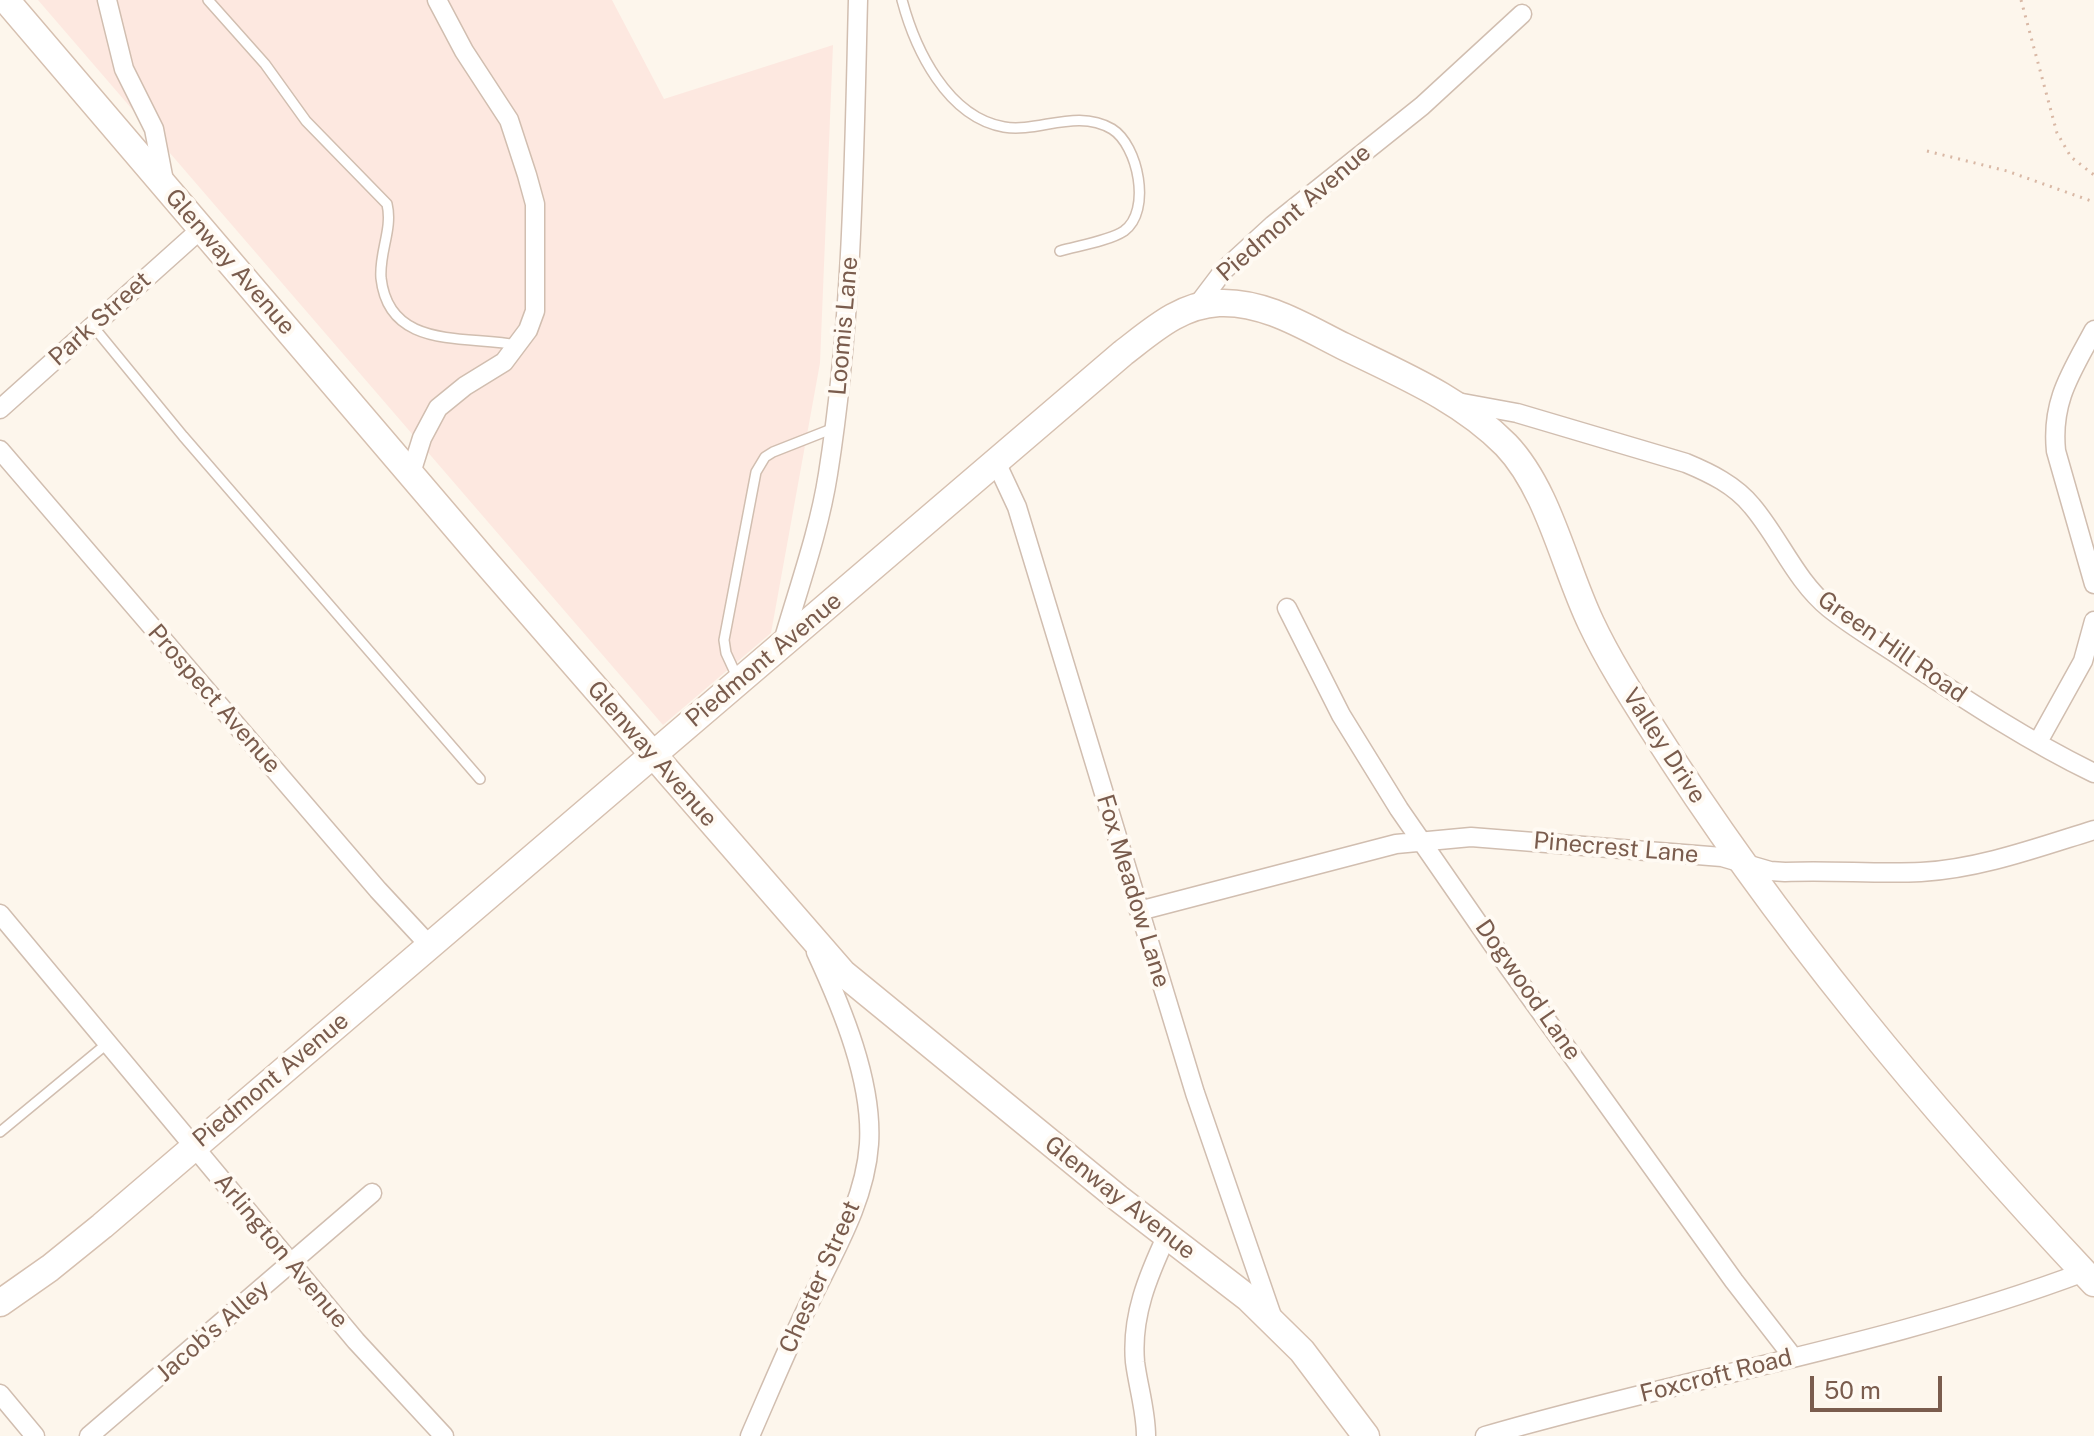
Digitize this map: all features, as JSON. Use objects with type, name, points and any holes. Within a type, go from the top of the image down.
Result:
[{"type":"street","name":"Glenway Avenue","points":[[6,0],[843,973],[1273,1319],[1312,1363],[1366,1436]]},
{"type":"street","points":[[107,0],[124,69],[154,129],[165,188]]},
{"type":"street","points":[[411,473],[426,429],[438,408],[465,386],[504,362],[528,330],[535,311],[535,204],[509,120],[464,51],[437,0]]},
{"type":"street","name":"Loomis Lane","points":[[782,645],[820,517],[843,366],[851,232],[858,0]]},
{"type":"street","name":"Piedmont Avenue","points":[[0,1303],[102,1226],[1166,320],[1196,307],[1224,270],[1273,225],[1422,106],[1522,14]]},
{"type":"street","name":"Park Street","points":[[0,409],[201,229]]},
{"type":"street","name":"Valley Drive","points":[[1196,307],[1217,303],[1259,308],[1318,334],[1450,400],[1479,420],[1505,444],[1527,474],[1591,625],[1686,783],[1870,1029],[1931,1102],[2089,1278]]},
{"type":"street","points":[[2094,330],[2063,388],[2056,408],[2054,429],[2056,451],[2094,584]]},
{"type":"street","name":"Green Hill Road","points":[[1450,400],[1517,413],[1708,472],[1750,503],[1795,572],[1830,609],[1953,691],[2094,773]]},
{"type":"street","name":"Prospect Avenue","points":[[0,450],[378,890],[430,946]]},
{"type":"street","name":"Fox Meadow Lane","points":[[996,462],[1017,507],[1195,1093],[1273,1319]]},
{"type":"street","name":"Dogwood Lane","points":[[1287,608],[1341,715],[1421,840],[1734,1281],[1793,1357]]},
{"type":"street","points":[[2038,742],[2083,661],[2094,621]]},
{"type":"street","name":"Pinecrest Lane","points":[[1139,911],[1354,854],[1421,840],[1471,837],[1722,857],[1770,871],[1785,872],[1922,872],[1975,863],[2094,830]]},
{"type":"street","name":"Arlington Avenue","points":[[0,914],[356,1341],[444,1436]]},
{"type":"street","name":"Chester Street","points":[[750,1436],[846,1226],[869,1145],[866,1097],[856,1059],[835,992],[807,932]]},
{"type":"street","name":"Jacob's Alley","points":[[89,1436],[372,1193]]},
{"type":"street","points":[[1146,1436],[1135,1362],[1137,1314],[1146,1281],[1167,1235]]},
{"type":"street","name":"Foxcroft Road","points":[[1485,1436],[2089,1278]]},
{"type":"street","points":[[0,1394],[27,1433]]},
{"type":"lane","points":[[208,0],[265,64],[306,121],[387,204],[390,219],[381,277],[394,314],[408,327],[427,334],[489,339],[518,345]]},
{"type":"lane","points":[[902,0],[920,49],[934,74],[964,107],[983,119],[1005,127],[1076,121],[1102,124],[1123,137],[1130,148],[1140,199],[1130,225],[1122,232],[1060,251]]},
{"type":"lane","points":[[92,325],[183,436],[480,779]]},
{"type":"lane","points":[[739,681],[726,653],[724,640],[756,472],[765,457],[773,452],[834,428]]},
{"type":"lane","points":[[0,1132],[109,1042]]},
{"type":"path","points":[[2021,0],[2057,133],[2071,157],[2094,175]]},
{"type":"path","points":[[1927,151],[2007,171],[2094,202]]},
{"type":"shaded area","points":[[38,0],[612,0],[664,99],[833,45],[820,363],[771,633],[663,725]]}]
